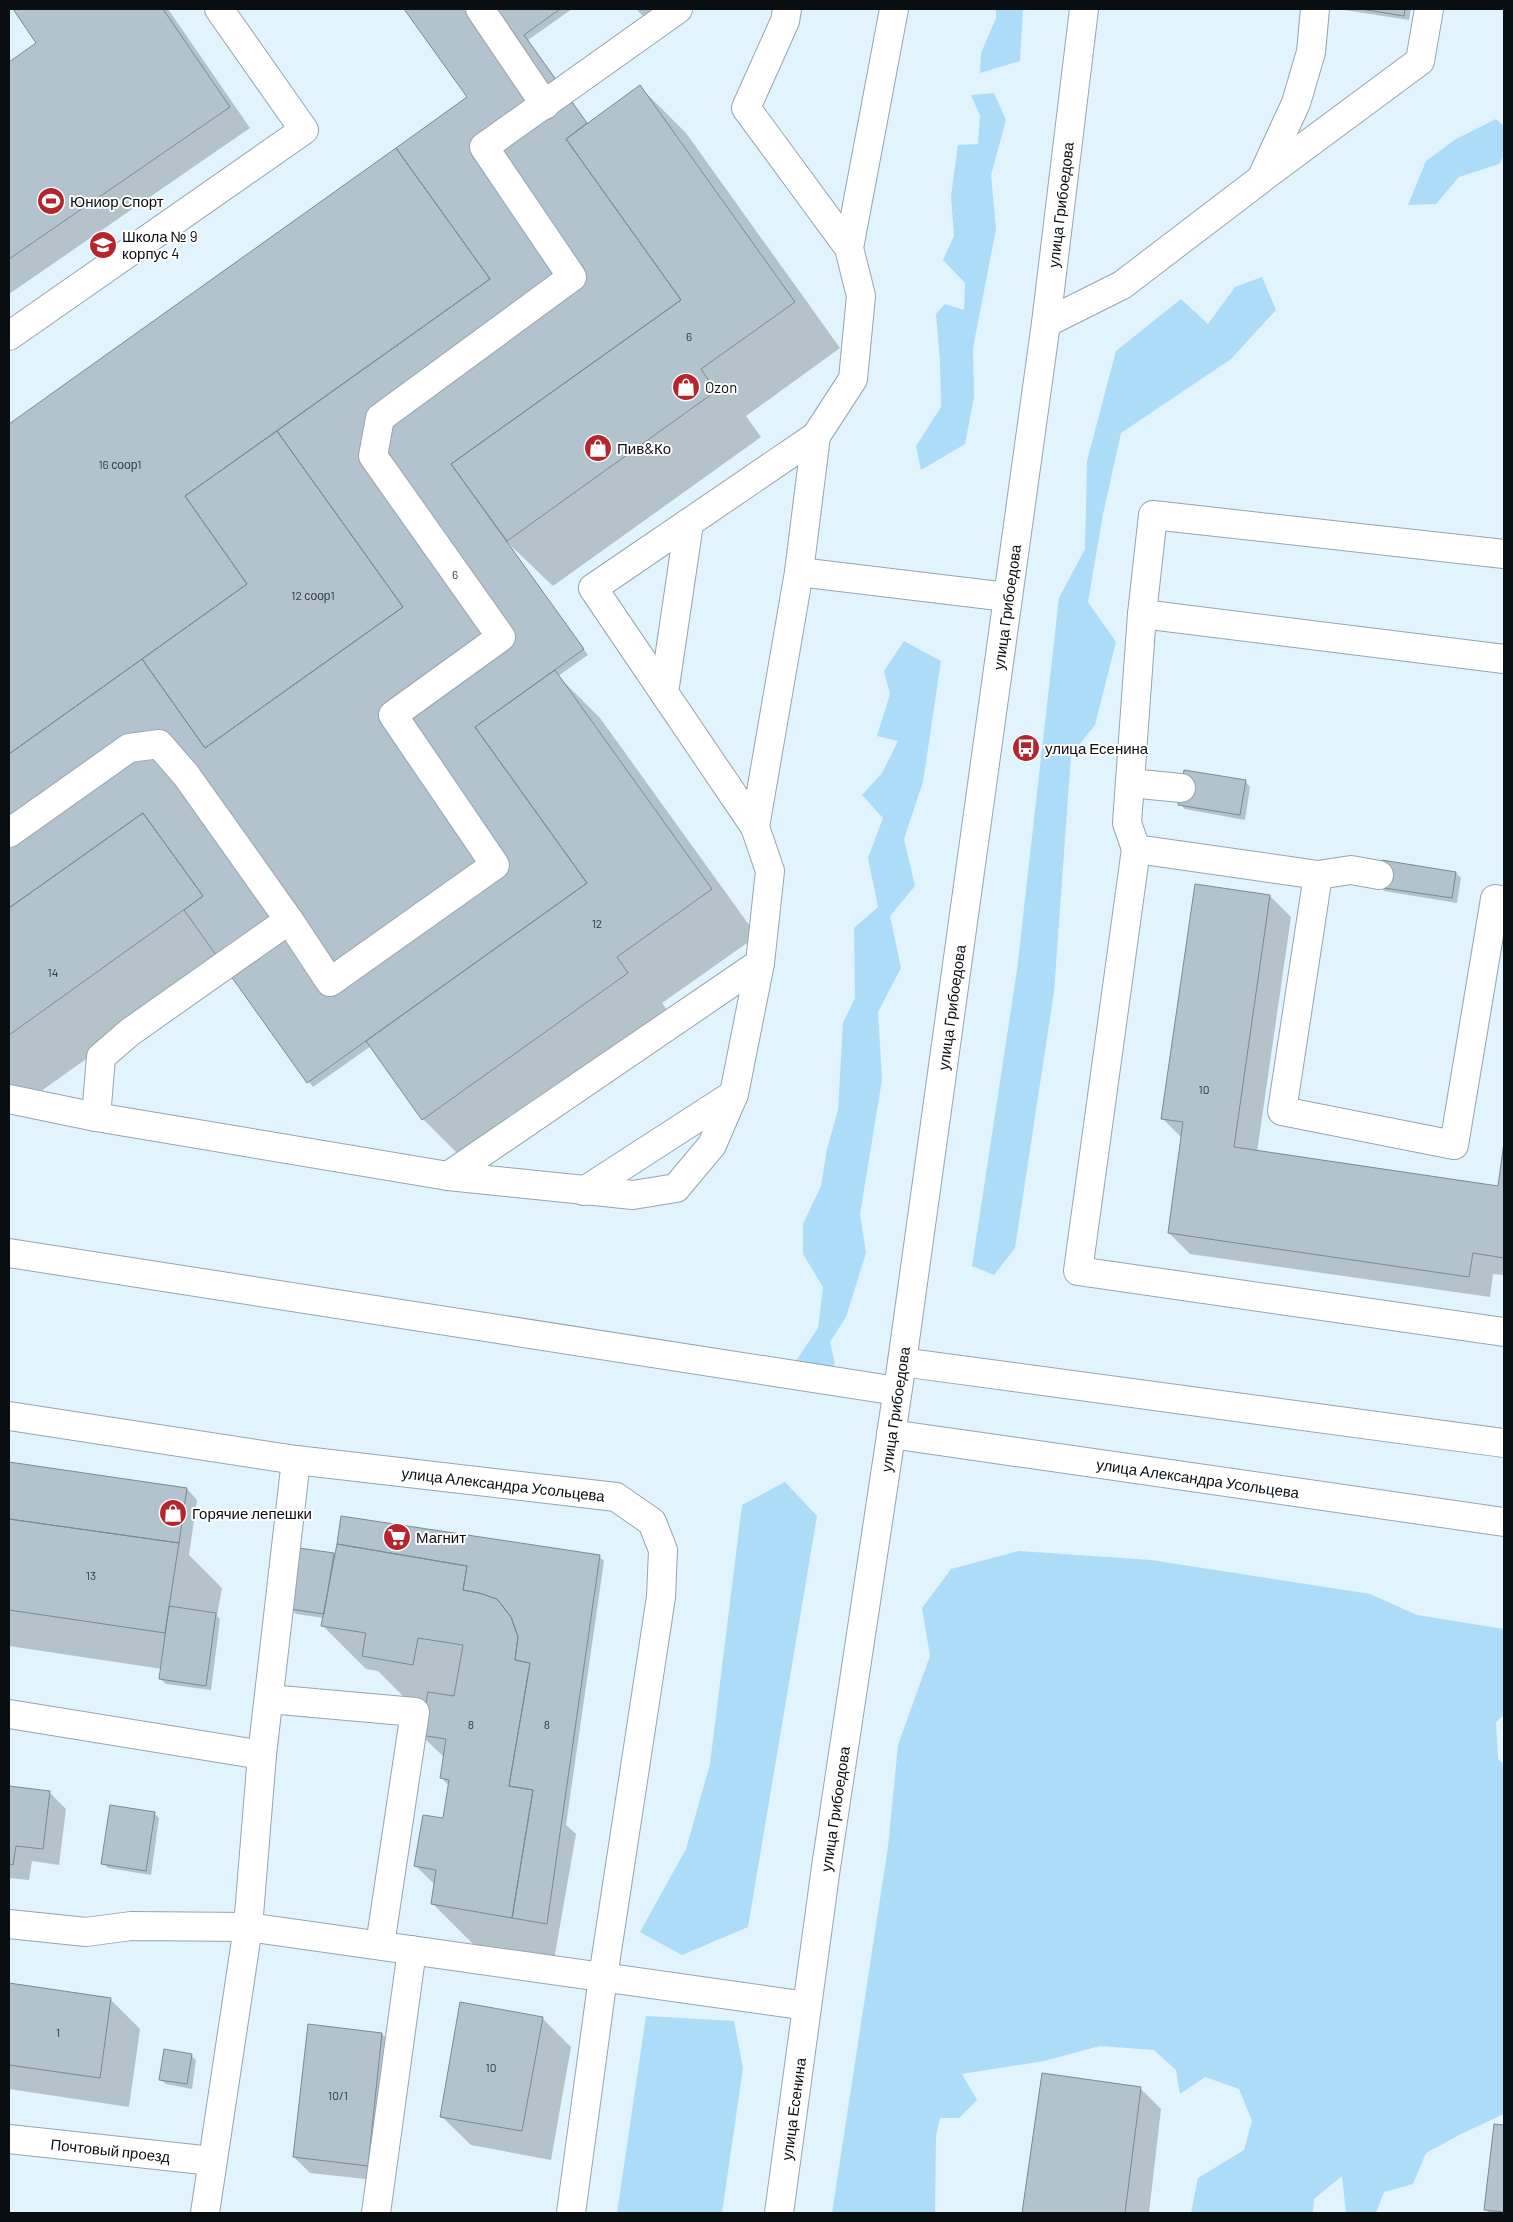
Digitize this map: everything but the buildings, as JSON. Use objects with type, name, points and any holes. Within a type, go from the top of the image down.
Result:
[{"type":"street","points":[[9,336],[304,130],[219,9]]},
{"type":"street","points":[[480,9],[545,105]]},
{"type":"street","points":[[9,833],[129,748],[159,744],[186,775],[289,920],[330,982],[495,865],[393,715],[501,637],[373,456],[380,418],[572,277],[484,147],[678,9]]},
{"type":"street","points":[[9,1099],[96,1117],[448,1176],[633,1195],[676,1188],[712,1145],[734,1094],[760,963],[770,871],[755,827],[593,588],[816,436],[853,379],[860,296],[849,248],[746,108],[784,21],[787,9]]},
{"type":"street","points":[[849,248],[894,9]]},
{"type":"street","name":"улица Грибоедова","points":[[807,2006],[902,1362],[1046,323],[1084,9]]},
{"type":"street","points":[[1261,179],[1296,103],[1312,52],[1315,9]]},
{"type":"street","points":[[1046,323],[1122,285],[1420,61],[1429,9]]},
{"type":"street","points":[[755,827],[799,572],[816,436]]},
{"type":"street","points":[[1504,554],[1153,515],[1142,614],[1127,823],[1136,849],[1078,1271],[1504,1332]]},
{"type":"street","points":[[664,693],[689,522]]},
{"type":"street","points":[[799,572],[1007,597]]},
{"type":"street","points":[[1142,614],[1504,659]]},
{"type":"street","points":[[1130,783],[1181,788]]},
{"type":"street","points":[[1136,849],[1318,875],[1351,870],[1379,875]]},
{"type":"street","points":[[1318,875],[1282,1111],[1454,1144],[1495,899],[1504,901]]},
{"type":"street","points":[[96,1117],[101,1057],[130,1032],[289,920]]},
{"type":"street","points":[[448,1176],[760,963]]},
{"type":"street","points":[[584,1191],[734,1094]]},
{"type":"street","points":[[9,1253],[897,1391]]},
{"type":"street","points":[[902,1362],[1504,1443]]},
{"type":"street","name":"улица Александра Усольцева","points":[[9,1416],[296,1460],[616,1497],[652,1522],[663,1550],[661,1596],[603,1977],[571,2213]]},
{"type":"street","name":"улица Александра Усольцева","points":[[891,1434],[1504,1522]]},
{"type":"street","points":[[205,2213],[248,1927],[262,1755],[296,1460]]},
{"type":"street","points":[[269,1699],[415,1712],[380,1946]]},
{"type":"street","points":[[9,1714],[262,1755]]},
{"type":"street","points":[[9,1924],[86,1932],[131,1926],[248,1927],[807,2006]]},
{"type":"street","points":[[376,2213],[412,1950]]},
{"type":"street","name":"улица Есенина","points":[[780,2213],[807,2006]]},
{"type":"street","name":"Почтовый проезд","points":[[9,2139],[212,2161]]},
{"type":"shaded area","points":[[996,9],[1023,9],[1020,61],[980,73],[981,53],[996,18]]},
{"type":"shaded area","points":[[994,93],[1006,120],[991,175],[996,229],[973,348],[974,397],[965,444],[921,470],[916,446],[941,407],[936,314],[945,304],[964,310],[965,283],[943,260],[954,236],[951,196],[958,145],[978,144],[980,115],[971,95]]},
{"type":"shaded area","points":[[1496,119],[1504,126],[1504,156],[1499,164],[1459,177],[1436,204],[1408,205],[1426,161],[1456,139]]},
{"type":"shaded area","points":[[1262,277],[1276,310],[1231,359],[1121,433],[1103,514],[1088,602],[1116,642],[1095,725],[1071,755],[1054,992],[1015,1248],[994,1275],[972,1266],[1017,970],[1059,598],[1085,549],[1087,461],[1116,351],[1181,299],[1208,324],[1235,287]]},
{"type":"shaded area","points":[[904,641],[941,661],[923,782],[904,839],[915,886],[890,916],[901,968],[878,1012],[882,1080],[860,1214],[866,1253],[846,1317],[830,1342],[835,1364],[813,1381],[792,1367],[818,1328],[823,1287],[803,1254],[803,1224],[821,1186],[827,1149],[838,1110],[843,1023],[855,998],[854,928],[878,907],[868,858],[883,818],[862,795],[882,773],[898,741],[877,736],[890,694],[884,671]]},
{"type":"shaded area","points":[[785,1482],[817,1516],[748,1927],[682,1955],[640,1932],[686,1849],[710,1764],[742,1505]]},
{"type":"shaded area","points":[[1019,1551],[1151,1560],[1370,1594],[1417,1615],[1504,1629],[1504,1715],[1496,1722],[1498,1759],[1504,1764],[1504,2114],[1426,2153],[1413,2184],[1384,2192],[1376,2213],[1346,2213],[1342,2176],[1314,2199],[1313,2213],[1191,2213],[1198,2178],[1244,2150],[1252,2121],[1239,2089],[1205,2077],[1180,2094],[1176,2070],[1154,2050],[1100,2046],[1044,2061],[962,2074],[977,2100],[959,2118],[940,2118],[936,2136],[935,2213],[832,2213],[888,1847],[898,1745],[930,1656],[922,1608],[951,1569]]},
{"type":"shaded area","points":[[646,2016],[734,2021],[743,2068],[722,2213],[617,2213]]},
{"type":"place","name":"Юниор Спорт","points":[[51,201]]},
{"type":"place","name":"Школа № 9 корпус 4","points":[[103,245]]},
{"type":"place","name":"Ozon","points":[[686,387]]},
{"type":"place","name":"Пив&Ко","points":[[598,448]]},
{"type":"place","name":"улица Есенина","points":[[1026,748]]},
{"type":"place","name":"Горячие лепешки","points":[[173,1513]]},
{"type":"place","name":"Магнит","points":[[397,1537]]}]
